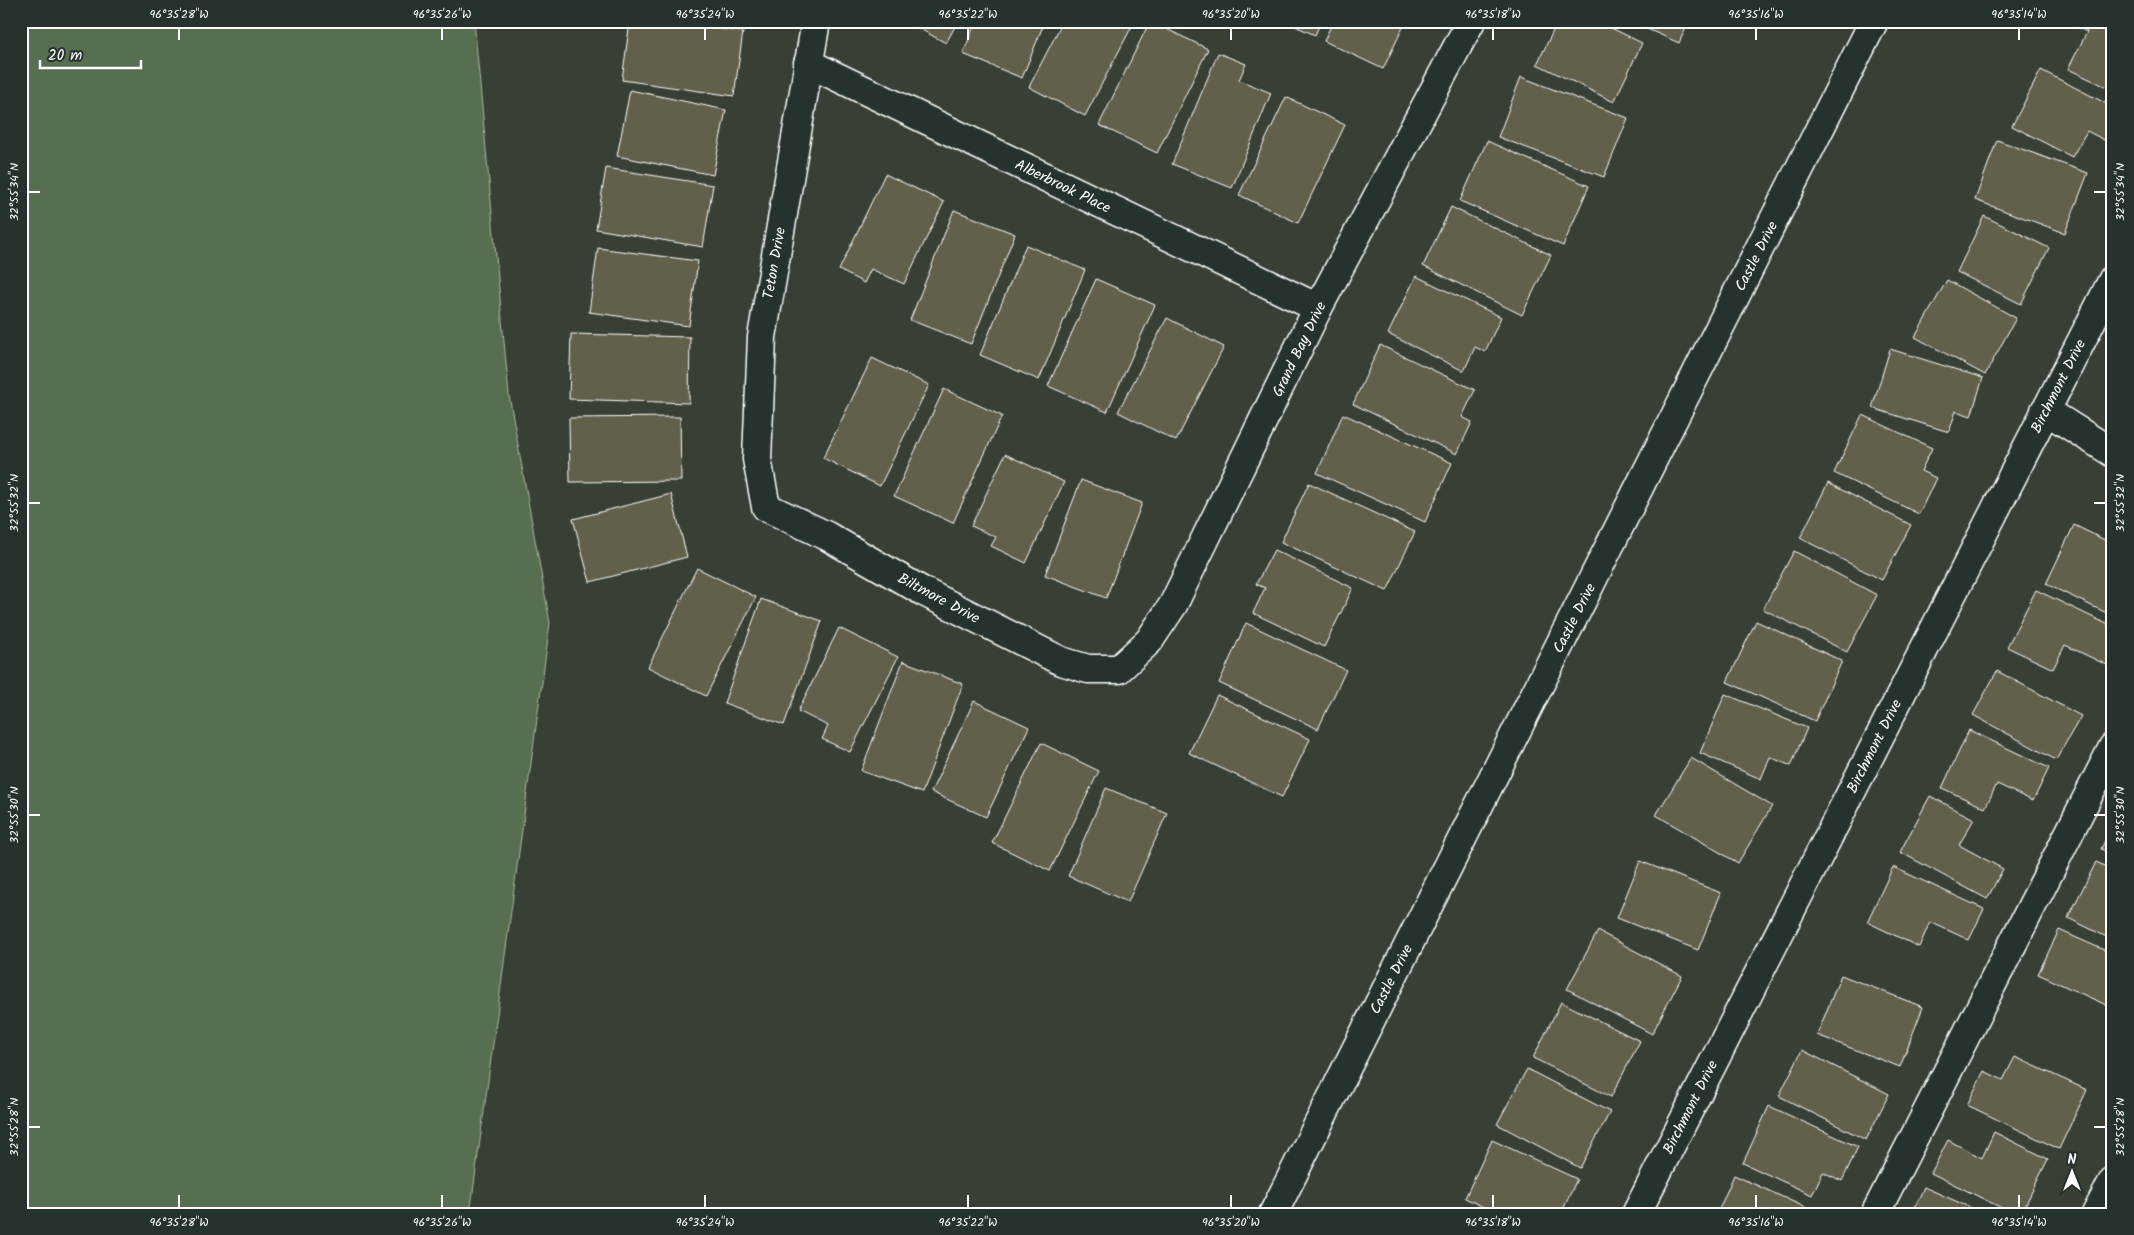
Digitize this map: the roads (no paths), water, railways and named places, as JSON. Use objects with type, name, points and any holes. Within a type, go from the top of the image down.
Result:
[{"type":"street","name":"Teton Drive","points":[[766,506],[757,459],[762,337],[816,21]]},
{"type":"street","name":"Grand Bay Drive","points":[[1119,669],[1149,641],[1173,605],[1318,308],[1472,21]]},
{"type":"street","name":"Castle Drive","points":[[1273,1214],[1874,21]]},
{"type":"street","name":"Alberbrook Place","points":[[808,63],[1318,308]]},
{"type":"street","name":"Birchmont Drive","points":[[1636,1214],[2113,279]]},
{"type":"street","points":[[2045,410],[2113,453]]},
{"type":"street","name":"Biltmore Drive","points":[[766,506],[827,536],[924,592],[1062,661],[1088,669],[1119,669]]},
{"type":"street","points":[[1875,1214],[2113,747]]},
{"type":"street","points":[[2096,1214],[2113,1181]]}]
